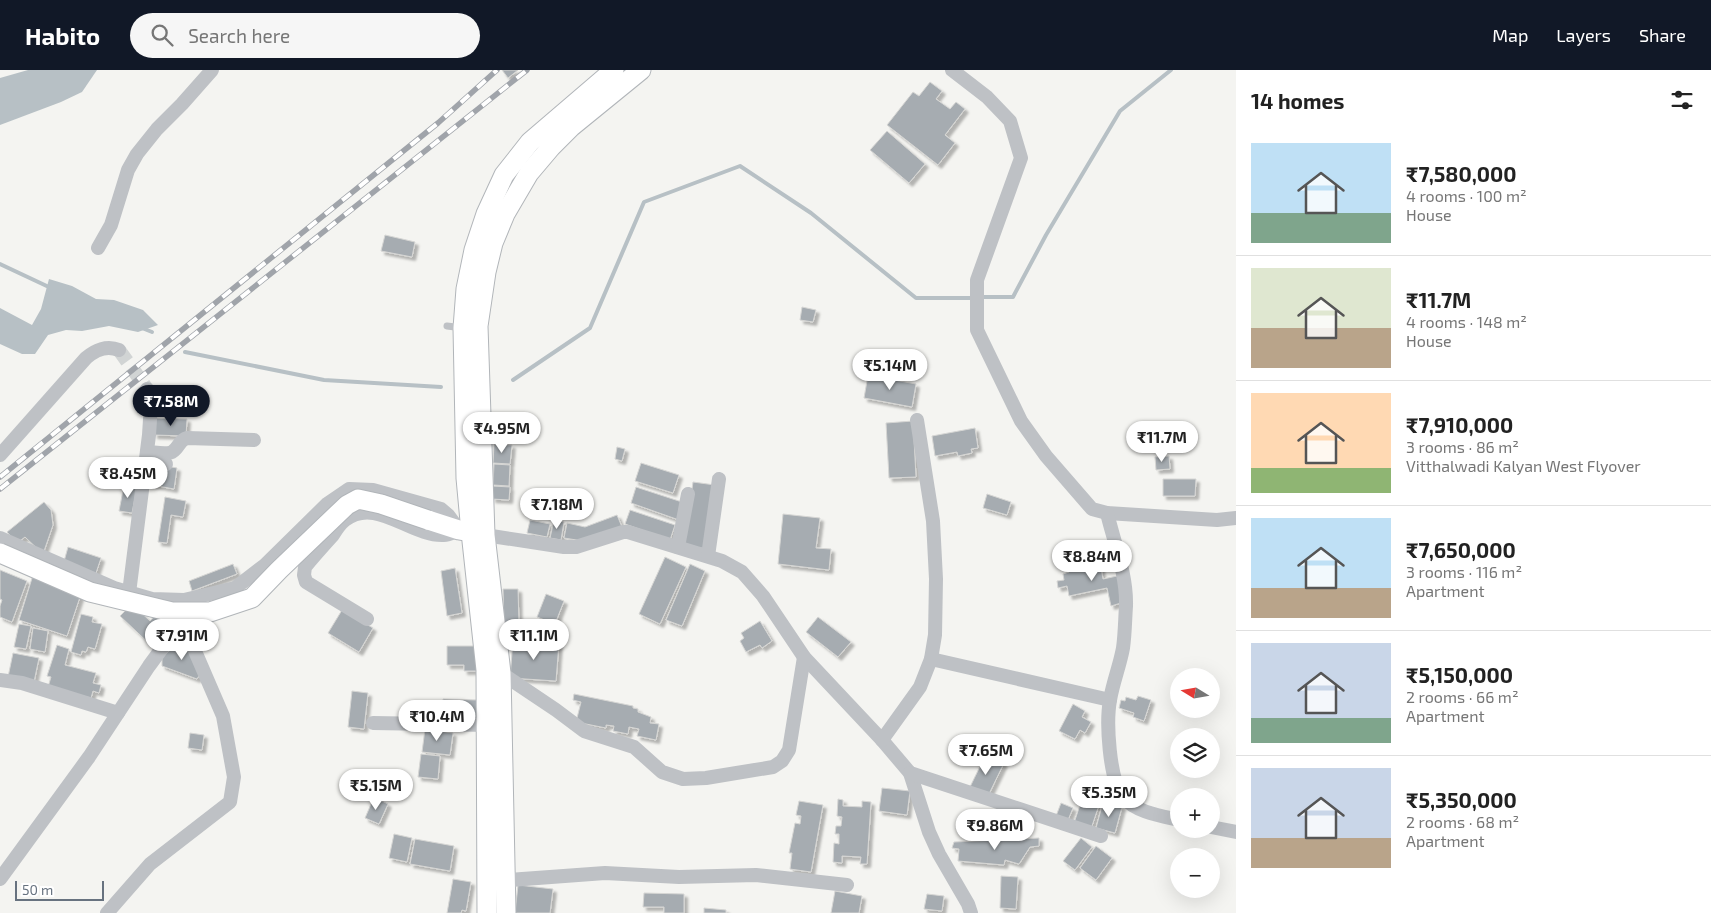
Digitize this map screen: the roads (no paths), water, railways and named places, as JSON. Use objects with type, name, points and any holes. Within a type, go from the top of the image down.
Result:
[{"type":"main road","points":[[545,141],[614,70]]},
{"type":"main road","points":[[506,913],[496,881],[486,670],[466,478],[473,407],[462,327],[466,289],[474,250],[486,214],[504,175],[530,142],[545,141],[571,127],[641,70]]},
{"type":"main road","points":[[0,553],[90,592],[172,612],[210,612],[252,598],[347,505],[358,500],[381,504],[472,532]]},
{"type":"main road","points":[[472,532],[501,673],[496,881],[487,913]]},
{"type":"street","points":[[98,248],[111,225],[128,170],[137,154],[157,129],[212,70]]},
{"type":"street","points":[[952,70],[987,97],[1010,121],[1021,158],[977,280],[977,330],[1021,421],[1046,456],[1092,509],[1107,513],[1218,520],[1236,518]]},
{"type":"street","points":[[0,455],[93,352],[113,347],[119,350]]},
{"type":"street","points":[[129,593],[151,404],[147,389]]},
{"type":"street","points":[[882,740],[920,687],[931,659],[935,635],[936,579],[933,522],[917,420]]},
{"type":"street","points":[[146,456],[173,452],[182,439],[187,438],[254,440]]},
{"type":"street","points":[[146,456],[166,464]]},
{"type":"street","points":[[708,556],[719,479]]},
{"type":"street","points":[[0,538],[114,588],[152,599],[184,600],[234,588],[265,564],[327,504],[349,489],[373,490],[441,509],[472,532]]},
{"type":"street","points":[[678,547],[688,494]]},
{"type":"street","points":[[367,619],[306,582],[304,575],[305,567],[344,520],[364,512],[378,514],[417,530],[434,534],[444,535],[472,532],[564,547],[576,547],[628,532],[727,563],[742,572],[763,596],[804,657],[882,740],[910,773],[938,854],[968,904],[971,913]]},
{"type":"street","points":[[1107,513],[1126,592],[1123,647],[1110,700],[1111,756],[1116,785],[1124,797],[1145,811],[1170,818]]},
{"type":"street","points":[[108,913],[150,864],[230,802],[234,776],[223,716],[182,621],[184,600]]},
{"type":"street","points":[[0,879],[89,757],[149,666],[182,621]]},
{"type":"street","points":[[501,673],[584,731],[634,747],[662,772],[683,779],[706,778],[773,767],[782,761],[789,750],[804,657]]},
{"type":"street","points":[[931,659],[1110,700]]},
{"type":"street","points":[[0,680],[22,683],[118,712]]},
{"type":"street","points":[[373,723],[488,724]]},
{"type":"street","points":[[910,773],[1101,836]]},
{"type":"street","points":[[1220,829],[1236,832]]},
{"type":"street","points":[[496,881],[605,873],[679,877],[756,875],[847,885]]},
{"type":"waterway","points":[[980,297],[1013,297],[1046,235],[1120,111],[1171,70]]},
{"type":"waterway","points":[[513,380],[590,328],[644,202],[740,166],[811,213],[916,298],[973,298]]},
{"type":"waterway","points":[[0,264],[51,288]]},
{"type":"waterway","points":[[142,328],[152,332]]},
{"type":"waterway","points":[[185,352],[324,380],[441,387]]},
{"type":"tunnel","points":[[119,350],[147,389]]},
{"type":"railway","points":[[0,477],[438,123],[497,70]]},
{"type":"railway","points":[[0,489],[527,70]]}]
